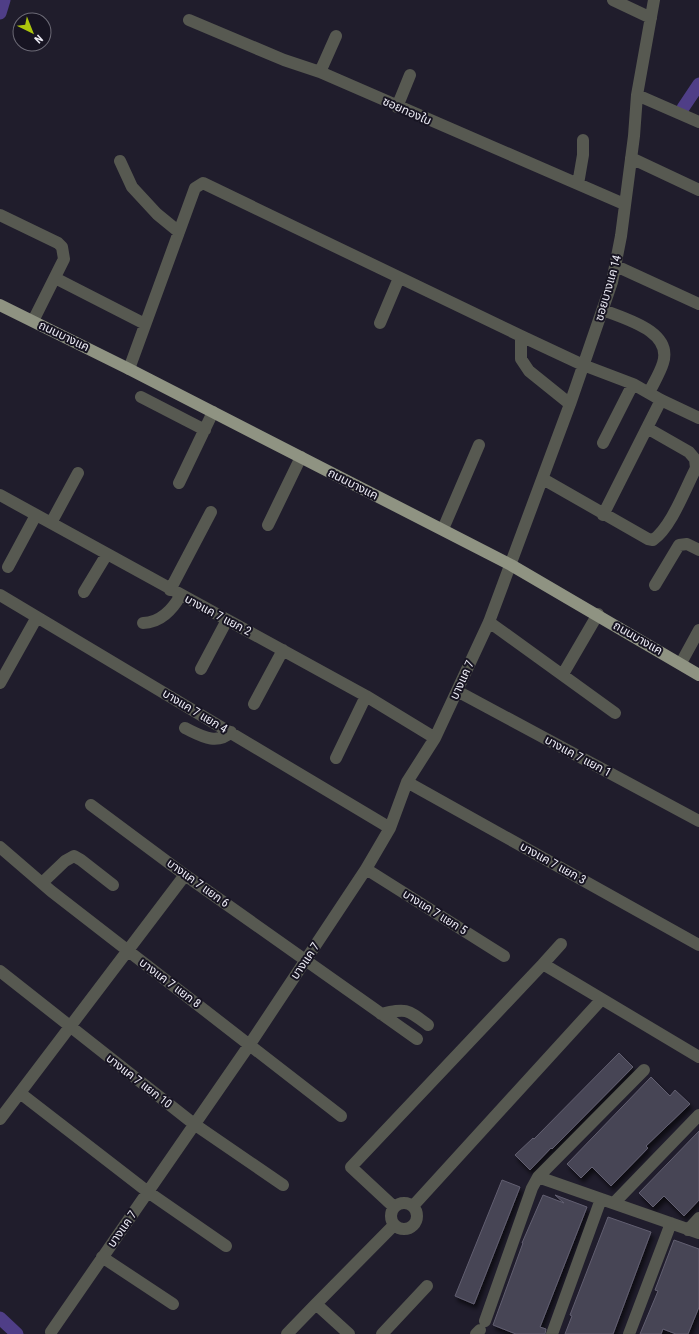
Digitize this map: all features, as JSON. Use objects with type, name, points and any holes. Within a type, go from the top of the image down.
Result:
[{"type":"main road","name":"ถนนบางแค","points":[[0,304],[511,565],[598,614],[699,675]]},
{"type":"street","points":[[613,0],[651,18]]},
{"type":"street","name":"ซอยบางแค 14","points":[[511,565],[570,404],[603,310],[616,266],[631,158],[637,95],[654,0]]},
{"type":"street","name":"ซอยทองใบ","points":[[188,20],[284,60],[320,72],[397,107],[624,204]]},
{"type":"street","points":[[320,72],[336,36]]},
{"type":"street","points":[[397,107],[410,75]]},
{"type":"street","points":[[637,95],[699,122]]},
{"type":"street","points":[[578,184],[583,155],[583,140]]},
{"type":"street","points":[[631,158],[699,190]]},
{"type":"street","points":[[120,161],[132,187],[157,214],[179,232]]},
{"type":"street","points":[[129,369],[195,188],[203,183],[583,365],[633,384],[661,400],[699,418]]},
{"type":"street","points":[[0,215],[58,243],[62,247],[64,259],[33,321]]},
{"type":"street","points":[[616,266],[699,304]]},
{"type":"street","points":[[55,278],[145,324]]},
{"type":"street","points":[[380,323],[399,278]]},
{"type":"street","points":[[603,310],[645,328],[659,338],[665,347],[663,362],[649,393]]},
{"type":"street","points":[[521,336],[521,359],[529,370],[570,404]]},
{"type":"street","points":[[603,444],[633,384]]},
{"type":"street","points":[[141,397],[205,430]]},
{"type":"street","points":[[603,515],[661,400]]},
{"type":"street","points":[[179,483],[214,412]]},
{"type":"street","points":[[543,479],[603,515],[648,539],[653,540],[658,536],[671,517],[696,468],[695,459],[689,452],[646,428]]},
{"type":"street","points":[[442,529],[480,445]]},
{"type":"street","points":[[268,525],[301,457]]},
{"type":"street","points":[[51,523],[78,473]]},
{"type":"street","name":"บางแค 7 แยก 2","points":[[0,495],[175,593],[366,696],[434,738]]},
{"type":"street","points":[[143,623],[149,623],[164,615],[176,604],[175,593],[211,512]]},
{"type":"street","points":[[8,567],[36,515]]},
{"type":"street","points":[[655,585],[679,546],[687,544],[699,550]]},
{"type":"street","points":[[84,592],[107,554]]},
{"type":"street","name":"บางแค 7","points":[[51,1332],[250,1044],[366,869],[390,828],[407,782],[434,738],[457,691],[489,622],[511,565]]},
{"type":"street","name":"บางแค 7 แยก 4","points":[[0,595],[390,828]]},
{"type":"street","points":[[563,674],[598,614]]},
{"type":"street","points":[[0,683],[37,617]]},
{"type":"street","points":[[200,669],[227,620]]},
{"type":"street","points":[[489,622],[615,713]]},
{"type":"street","points":[[681,663],[699,630]]},
{"type":"street","points":[[254,704],[283,650]]},
{"type":"street","name":"บางแค 7 แยก 1","points":[[457,691],[699,821]]},
{"type":"street","points":[[336,758],[366,696]]},
{"type":"street","points":[[185,728],[213,740],[225,737],[231,732]]},
{"type":"street","name":"บางแค 7 แยก 3","points":[[407,782],[699,945]]},
{"type":"street","name":"บางแค 7 แยก 6","points":[[91,805],[186,875],[417,1039]]},
{"type":"street","name":"บางแค 7 แยก 8","points":[[0,847],[42,883],[341,1116]]},
{"type":"street","points":[[42,883],[65,860],[74,856],[113,885]]},
{"type":"street","name":"บางแค 7 แยก 5","points":[[366,869],[504,956]]},
{"type":"street","points":[[0,1119],[127,950],[186,875]]},
{"type":"street","points":[[394,1207],[352,1167],[561,944]]},
{"type":"street","points":[[543,964],[601,1000],[699,1057]]},
{"type":"street","name":"บางแค 7 แยก 10","points":[[0,971],[194,1124],[283,1185]]},
{"type":"street","points":[[413,1206],[601,1000]]},
{"type":"street","points":[[381,1014],[405,1010],[412,1012],[428,1025]]},
{"type":"street","points":[[480,1328],[532,1188],[538,1177],[644,1070]]},
{"type":"street","points":[[20,1093],[148,1192],[226,1246]]},
{"type":"street","points":[[614,1204],[699,1116]]},
{"type":"street","points":[[538,1177],[694,1232],[699,1218]]},
{"type":"street","points":[[552,1334],[601,1199]]},
{"type":"street","points":[[401,1203],[413,1206],[417,1213],[416,1222],[406,1229],[397,1228],[394,1225],[390,1214],[394,1207],[401,1203]]},
{"type":"street","points":[[629,1334],[671,1224]]},
{"type":"street","points":[[288,1334],[394,1225]]},
{"type":"street","points":[[102,1257],[173,1304]]},
{"type":"street","points":[[382,1334],[427,1286]]},
{"type":"street","points":[[316,1304],[349,1334]]},
{"type":"building","points":[[619,1053],[633,1067],[530,1170],[515,1155],[533,1138],[534,1139]]},
{"type":"building","points":[[651,1077],[670,1096],[675,1090],[690,1104],[646,1146],[648,1148],[611,1186],[592,1167],[581,1178],[567,1164]]},
{"type":"building","points":[[699,1131],[699,1200],[684,1216],[664,1196],[653,1207],[639,1193]]},
{"type":"building","points":[[502,1180],[520,1187],[474,1304],[455,1296]]},
{"type":"building","points":[[543,1195],[564,1203],[555,1195],[587,1207],[540,1327],[546,1329],[545,1334],[516,1334],[493,1325],[522,1243]]},
{"type":"building","points":[[608,1217],[651,1232],[613,1334],[565,1334],[572,1316],[570,1315]]},
{"type":"building","points":[[674,1240],[699,1249],[699,1307],[688,1334],[676,1334],[663,1329],[661,1334],[640,1334],[658,1291],[655,1290]]},
{"type":"waterway","points":[[0,13],[4,0]]},
{"type":"waterway","points":[[683,108],[699,84]]},
{"type":"waterway","points":[[0,1318],[17,1334]]}]
